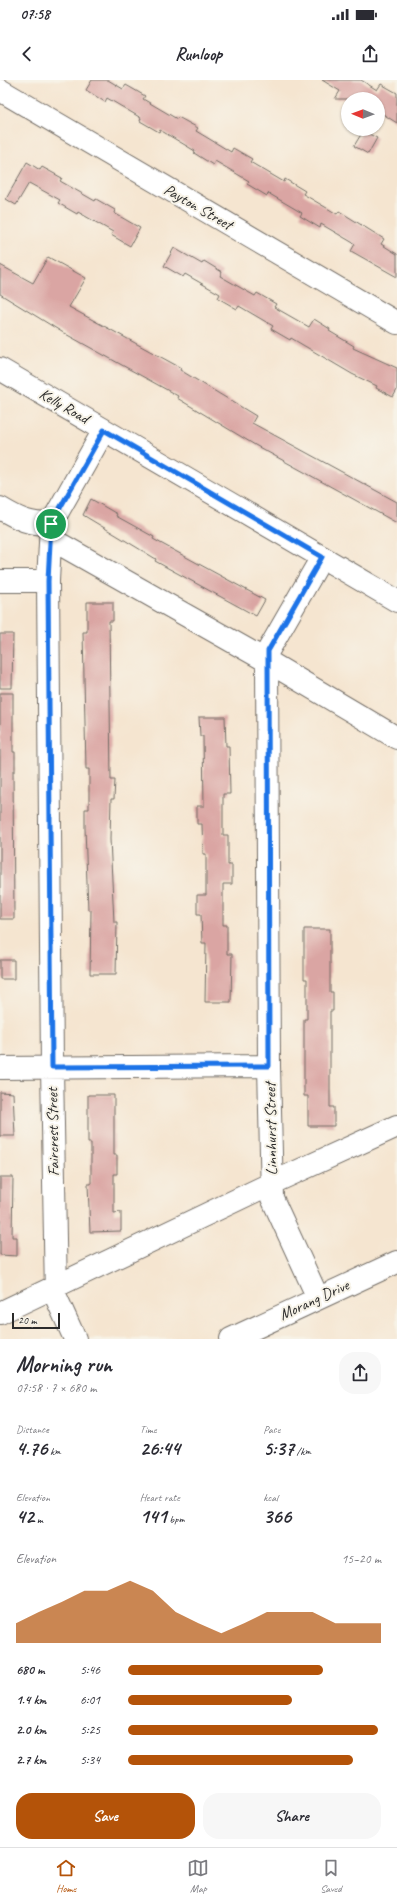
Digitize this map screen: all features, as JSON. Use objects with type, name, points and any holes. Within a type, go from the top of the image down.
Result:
[{"type":"street","name":"Payton Street","points":[[0,90],[397,323]]},
{"type":"street","name":"Kelly Road","points":[[0,369],[397,601]]},
{"type":"street","name":"Faircrest Street","points":[[74,1339],[56,1298],[52,1067],[48,581],[51,532],[104,430]]},
{"type":"street","points":[[0,508],[21,521],[51,532],[397,738]]},
{"type":"street","name":"Linnhurst Street","points":[[318,1298],[272,1198],[269,1066],[267,661],[268,651],[322,557]]},
{"type":"street","points":[[0,581],[48,581]]},
{"type":"street","points":[[0,1068],[269,1066]]},
{"type":"street","points":[[0,1313],[272,1183],[397,1126]]},
{"type":"street","name":"Morang Drive","points":[[231,1339],[397,1262]]},
{"type":"building","points":[[92,80],[108,80],[123,89],[126,85],[145,96],[143,99],[177,119],[178,117],[198,128],[196,131],[231,152],[233,148],[252,159],[250,162],[284,182],[285,179],[305,191],[303,194],[337,214],[339,211],[384,239],[381,244],[397,254],[397,277],[351,251],[355,244],[321,224],[320,228],[300,216],[302,213],[268,193],[267,196],[247,184],[249,181],[215,161],[213,165],[194,153],[195,151],[160,130],[159,132],[140,121],[141,118],[107,98],[105,102],[86,90]]},
{"type":"building","points":[[322,80],[361,80],[377,90],[381,84],[397,93],[397,123],[385,115],[385,92],[341,92],[341,99],[335,99],[340,91]]},
{"type":"building","points":[[360,136],[373,136],[377,138],[368,154],[354,146]]},
{"type":"building","points":[[27,162],[40,170],[42,167],[62,178],[60,181],[95,201],[96,199],[115,210],[114,213],[140,228],[130,246],[111,235],[113,232],[78,212],[77,214],[58,203],[60,200],[29,183],[16,205],[6,199]]},
{"type":"building","points":[[174,248],[202,264],[204,261],[222,272],[220,276],[255,296],[257,293],[276,304],[274,307],[309,327],[314,319],[330,329],[329,331],[354,346],[353,348],[397,368],[397,390],[393,397],[376,388],[377,386],[352,374],[291,338],[290,340],[271,329],[273,326],[239,306],[237,309],[218,298],[220,294],[185,274],[183,277],[164,266]]},
{"type":"building","points":[[48,257],[86,278],[69,307],[181,368],[180,370],[256,416],[252,423],[397,502],[397,523],[255,445],[177,398],[178,396],[62,332],[0,294],[0,265],[33,283]]},
{"type":"building","points":[[91,499],[117,514],[116,516],[154,537],[153,539],[265,600],[256,616],[155,561],[156,559],[83,515]]},
{"type":"building","points":[[87,602],[113,602],[113,621],[109,621],[111,780],[115,780],[114,799],[111,799],[110,839],[114,922],[117,922],[116,974],[90,974],[91,910],[88,910],[85,828],[85,809],[89,809],[89,769],[86,769],[83,632],[87,632]]},
{"type":"building","points":[[0,634],[13,634],[12,688],[0,688]]},
{"type":"building","points":[[0,693],[13,693],[13,752],[15,752],[15,771],[13,771],[14,919],[0,919]]},
{"type":"building","points":[[199,717],[225,717],[226,746],[229,746],[230,794],[223,794],[223,835],[228,835],[228,865],[232,865],[232,884],[223,884],[223,925],[227,925],[227,954],[232,954],[231,1002],[205,1002],[206,943],[202,943],[201,914],[197,914],[197,895],[206,895],[206,854],[203,854],[202,824],[197,824],[197,806],[204,806],[203,736],[200,736]]},
{"type":"building","points":[[304,929],[330,929],[330,992],[333,992],[333,1011],[330,1011],[330,1107],[334,1107],[334,1126],[308,1126],[308,1096],[304,1096],[304,1019],[307,1019],[307,979],[304,979]]},
{"type":"building","points":[[0,960],[14,960],[14,979],[0,979]]},
{"type":"building","points":[[0,1092],[13,1093],[15,1136],[0,1136]]},
{"type":"building","points":[[88,1095],[114,1095],[114,1155],[117,1155],[117,1174],[114,1174],[114,1213],[121,1212],[121,1231],[90,1232],[88,1184],[91,1184],[91,1143],[88,1143]]},
{"type":"building","points":[[0,1177],[13,1177],[12,1237],[17,1237],[17,1256],[0,1255]]},
{"type":"route","points":[[104,430],[322,557],[268,651],[269,1066],[52,1067],[48,581],[51,524],[104,430]]}]
